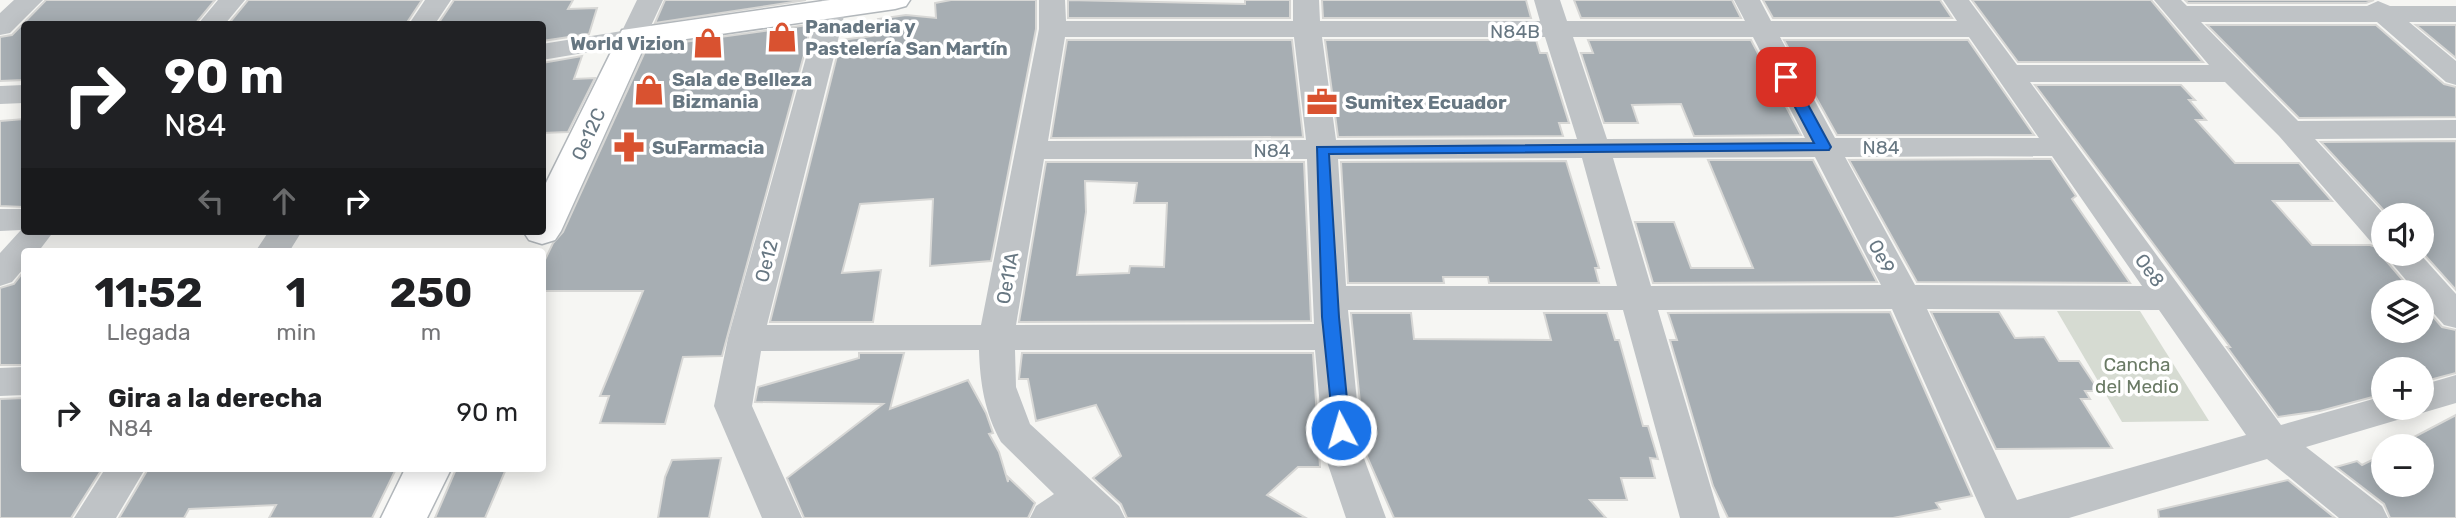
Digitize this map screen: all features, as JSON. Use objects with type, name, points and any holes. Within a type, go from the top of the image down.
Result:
[{"type":"main road","points":[[633,37],[833,5],[895,0]]},
{"type":"main road","name":"Oe12C","points":[[546,215],[551,196],[633,37]]},
{"type":"main road","points":[[404,518],[427,472]]},
{"type":"street","points":[[0,27],[30,0]]},
{"type":"street","points":[[214,21],[232,0]]},
{"type":"street","points":[[424,21],[438,0]]},
{"type":"street","points":[[546,51],[633,37],[650,0]]},
{"type":"street","name":"Oe9","points":[[1747,0],[1761,31],[1903,295],[2005,518]]},
{"type":"street","name":"Oe8","points":[[1956,0],[2272,442],[2368,518]]},
{"type":"street","name":"Oe12","points":[[782,518],[733,406],[746,338],[833,5]]},
{"type":"street","points":[[2173,7],[2376,7],[2456,15]]},
{"type":"street","points":[[2173,7],[2232,74],[2290,130],[2371,220]]},
{"type":"street","points":[[2376,7],[2456,76]]},
{"type":"street","name":"N84B","points":[[1052,15],[1552,16],[1761,31],[1978,29]]},
{"type":"street","name":"Oe11A","points":[[1052,15],[997,335],[998,387],[1014,432],[1078,511]]},
{"type":"street","points":[[1306,15],[1322,150],[1329,298],[1343,453],[1366,518]]},
{"type":"street","points":[[1552,16],[1595,149],[1700,518]]},
{"type":"street","points":[[2009,74],[2232,74]]},
{"type":"street","points":[[0,95],[21,94]]},
{"type":"street","points":[[2290,130],[2456,129]]},
{"type":"street","name":"N84","points":[[1029,150],[2061,147]]},
{"type":"street","points":[[0,220],[21,219]]},
{"type":"street","points":[[0,274],[21,250]]},
{"type":"street","points":[[2411,266],[2456,316]]},
{"type":"street","points":[[1329,298],[1637,299],[1903,295],[2171,299]]},
{"type":"street","points":[[746,338],[997,335],[1332,337]]},
{"type":"street","points":[[0,382],[21,381]]},
{"type":"street","points":[[2434,395],[2456,389]]},
{"type":"street","points":[[2012,518],[2371,414]]},
{"type":"street","points":[[94,518],[124,472]]},
{"type":"green space","name":"Cancha del Medio","points":[[2057,311],[2140,311],[2209,421],[2122,422]]},
{"type":"building","points":[[46,0],[215,0],[198,21],[26,21]]},
{"type":"building","points":[[248,0],[422,0],[408,21],[231,21]]},
{"type":"building","points":[[454,0],[573,0],[568,9],[597,8],[589,34],[546,40],[546,21],[440,21]]},
{"type":"building","points":[[665,0],[806,0],[655,23]]},
{"type":"building","points":[[951,0],[1036,0],[1036,29],[991,261],[930,266],[933,199],[860,204],[842,273],[881,270],[873,322],[770,322],[841,40],[881,35],[878,19],[906,15],[936,18],[935,3]]},
{"type":"building","points":[[1068,0],[1245,4],[1245,0],[1290,0],[1290,18],[1068,18]]},
{"type":"building","points":[[1322,0],[1526,0],[1531,18],[1323,18]]},
{"type":"building","points":[[1574,0],[1732,0],[1741,18],[1581,18]]},
{"type":"building","points":[[1763,0],[1940,0],[1952,18],[1773,18]]},
{"type":"building","points":[[1972,0],[2151,0],[2203,62],[2018,62]]},
{"type":"building","points":[[2185,0],[2374,0],[2366,3],[2188,3]]},
{"type":"building","points":[[808,25],[808,40],[722,356],[683,357],[665,424],[600,423],[609,396],[600,396],[643,291],[546,291],[546,258],[553,243],[563,232],[647,47]]},
{"type":"building","points":[[2207,25],[2376,25],[2444,84],[2456,87],[2456,117],[2299,118]]},
{"type":"building","points":[[2416,25],[2456,25],[2456,58]]},
{"type":"building","points":[[21,26],[21,80],[0,81],[0,37],[12,35]]},
{"type":"building","points":[[1067,40],[1292,40],[1303,137],[1051,138]]},
{"type":"building","points":[[1325,40],[1536,40],[1540,53],[1547,53],[1569,123],[1559,123],[1563,136],[1338,137]]},
{"type":"building","points":[[1588,40],[1751,40],[1801,135],[1694,136],[1681,104],[1632,105],[1638,123],[1604,123],[1581,53],[1593,53]]},
{"type":"building","points":[[1784,40],[1968,40],[2034,135],[1837,135]]},
{"type":"building","points":[[582,56],[574,79],[595,78],[568,132],[546,133],[546,62]]},
{"type":"building","points":[[2035,85],[2181,85],[2195,100],[2189,100],[2206,120],[2196,120],[2235,163],[2299,163],[2332,201],[2273,201],[2312,245],[2371,245],[2371,266],[2391,266],[2403,280],[2371,280],[2371,343],[2434,343],[2434,318],[2442,327],[2456,330],[2456,373],[2434,379],[2434,357],[2371,357],[2371,397],[2320,411],[2278,417],[2227,347],[2230,347]]},
{"type":"building","points":[[21,119],[21,207],[0,206],[0,121]]},
{"type":"building","points":[[2456,141],[2456,290],[2434,265],[2434,203],[2377,203],[2321,142]]},
{"type":"building","points":[[2051,159],[2076,196],[2072,199],[2130,283],[1917,282],[1849,160]]},
{"type":"building","points":[[1708,160],[1813,160],[1877,282],[1653,283],[1635,222],[1674,222],[1691,268],[1753,268]]},
{"type":"building","points":[[1566,161],[1599,268],[1595,268],[1599,283],[1489,283],[1488,277],[1443,277],[1444,283],[1348,283],[1341,162]]},
{"type":"building","points":[[1046,162],[1304,162],[1311,321],[1019,322]],"holes":[[[1085,181],[1137,183],[1134,203],[1167,203],[1164,267],[1130,266],[1129,273],[1077,275],[1086,212]]]},
{"type":"building","points":[[21,275],[21,365],[0,365],[0,288],[14,284]]},
{"type":"building","points":[[1890,312],[1972,496],[1936,503],[1940,509],[1893,518],[1728,518],[1713,486],[1670,340],[1677,340],[1668,313]]},
{"type":"building","points":[[1931,312],[1999,312],[2015,338],[2044,337],[2059,361],[2079,361],[2099,391],[2085,391],[2090,399],[2081,399],[2112,448],[1996,449]]},
{"type":"building","points":[[1351,313],[1411,313],[1414,339],[1551,340],[1544,313],[1607,313],[1615,340],[1619,340],[1643,426],[1648,426],[1658,459],[1650,458],[1655,478],[1621,478],[1627,500],[1590,500],[1606,518],[1394,518],[1365,452]]},
{"type":"building","points":[[859,353],[904,353],[890,409],[968,380],[986,413],[993,433],[989,434],[999,452],[1008,482],[1008,477],[1035,503],[1028,518],[804,518],[787,478],[883,404],[755,402],[758,387],[859,358]]},
{"type":"building","points":[[1022,353],[1313,353],[1320,467],[1298,467],[1267,495],[1306,518],[1127,518],[1121,504],[1093,478],[1121,456],[1096,405],[1036,421],[1028,379],[1019,379]]},
{"type":"building","points":[[21,398],[21,472],[100,472],[71,518],[0,518],[0,399]]},
{"type":"building","points":[[2456,415],[2456,518],[2390,518],[2384,504],[2375,497],[2434,497],[2434,434],[2420,434]]},
{"type":"building","points":[[721,458],[709,518],[658,518],[665,477],[672,460]]},
{"type":"building","points":[[2371,460],[2371,494],[2336,467],[2357,461],[2362,465]]},
{"type":"building","points":[[146,472],[395,472],[372,518],[269,518],[276,505],[189,509],[184,518],[119,518]]},
{"type":"building","points":[[455,472],[505,472],[485,518],[435,518]]},
{"type":"building","points":[[2288,480],[2335,518],[2159,518],[2158,510]]},
{"type":"place","name":"Panaderia y Pastelería San Martín","points":[[782,37]]},
{"type":"place","name":"World Vizion","points":[[708,43]]},
{"type":"place","name":"Sala de Belleza Bizmania","points":[[649,90]]},
{"type":"place","name":"Sumitex Ecuador","points":[[1322,102]]},
{"type":"place","name":"SuFarmacia","points":[[629,147]]},
{"type":"route","points":[[1341,430],[1331,317],[1322,150],[1824,147],[1786,77]]}]
